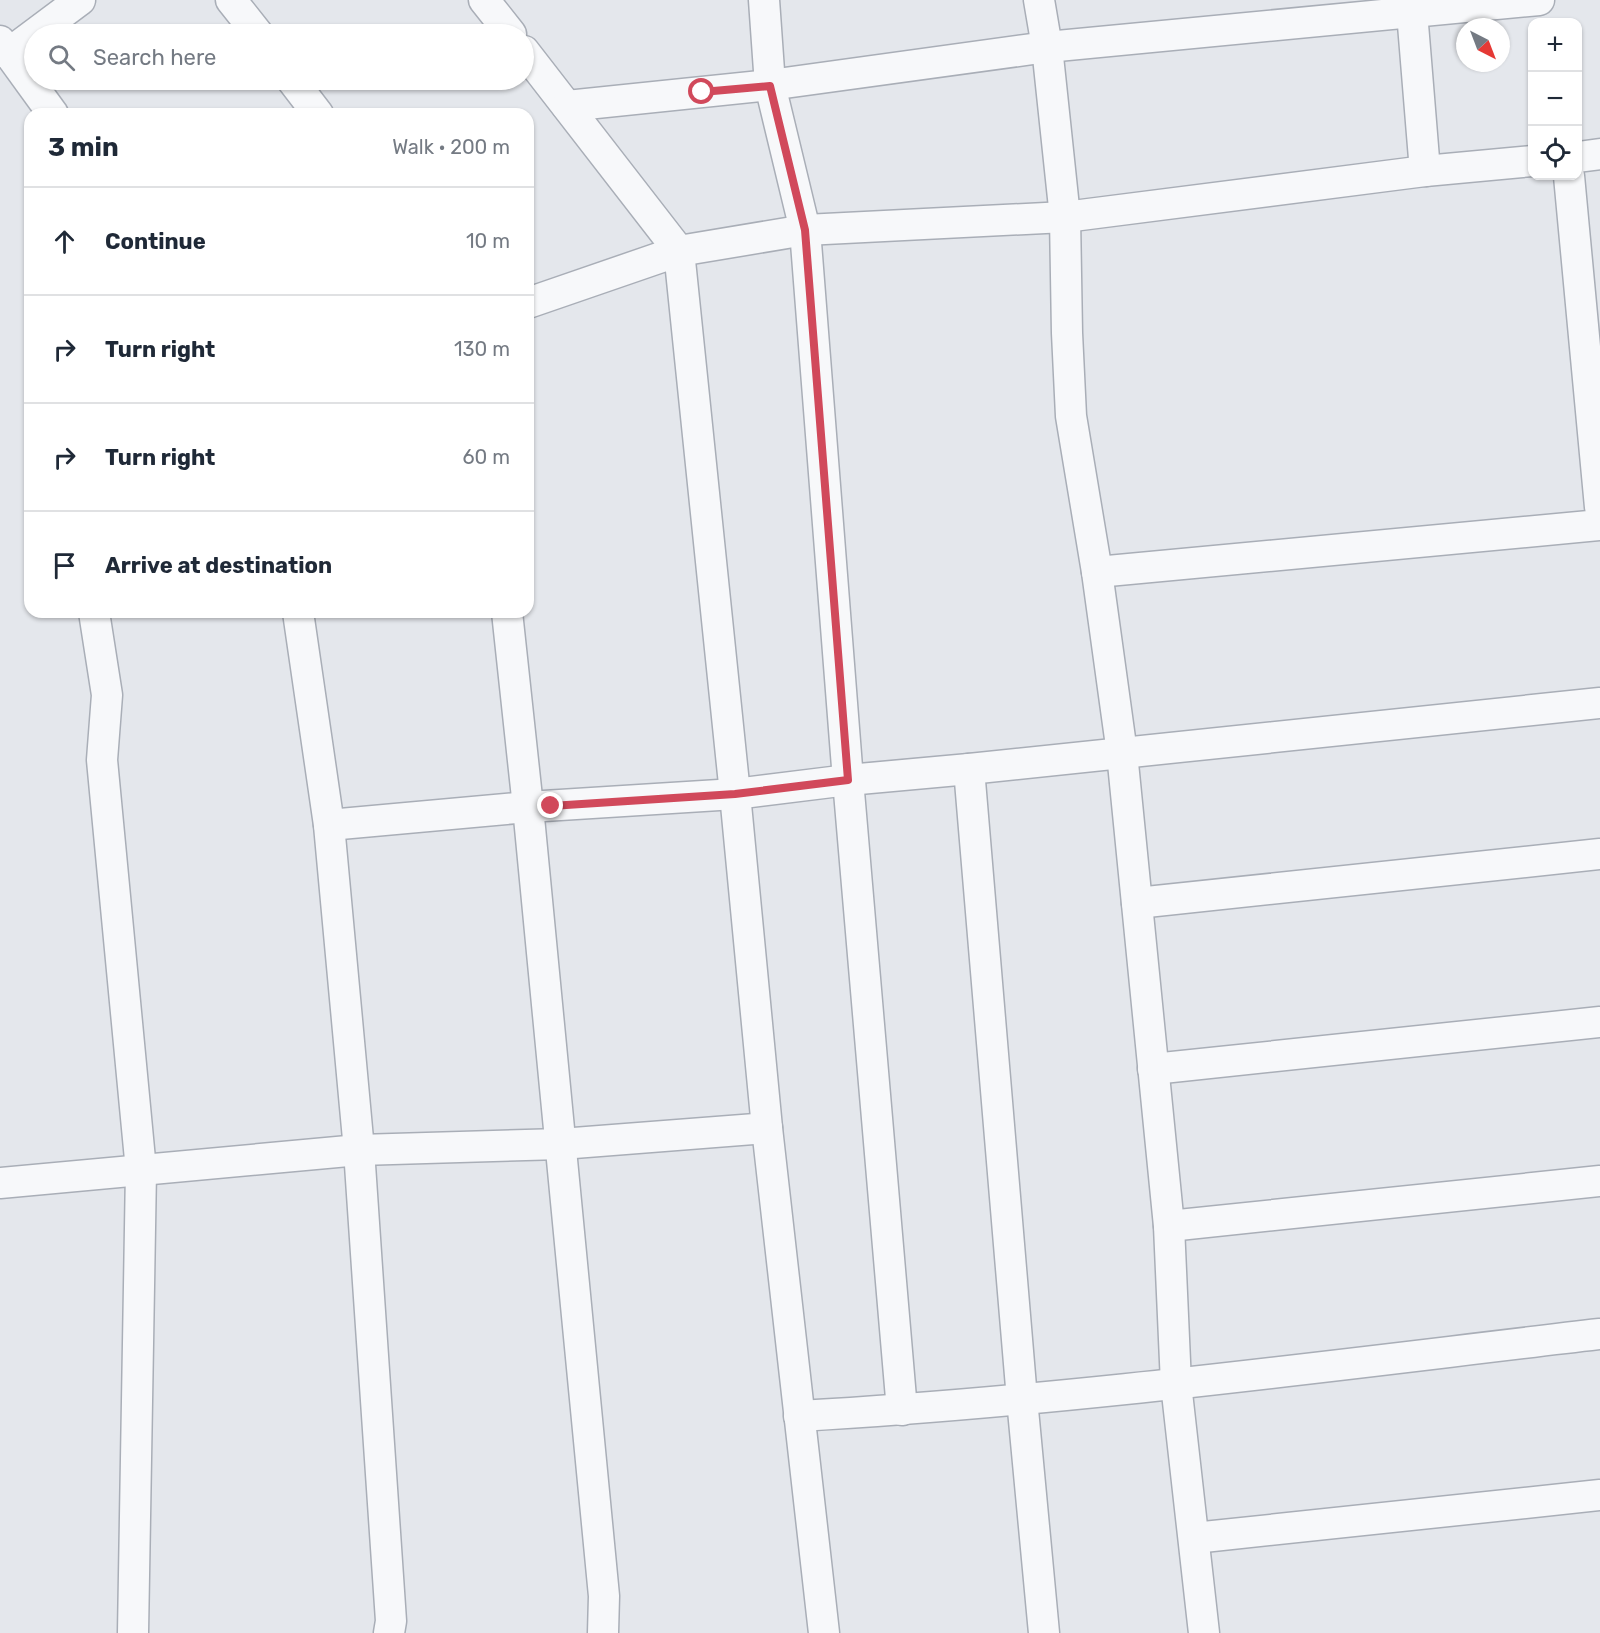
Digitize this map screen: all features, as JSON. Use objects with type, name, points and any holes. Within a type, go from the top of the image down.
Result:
[{"type":"street","points":[[41,24],[80,0]]},
{"type":"street","points":[[231,0],[250,24]]},
{"type":"street","points":[[764,0],[770,86],[805,230],[848,780],[902,1410]]},
{"type":"street","points":[[1039,0],[1047,47],[1065,218],[1071,416],[1097,572],[1122,753],[1169,1226],[1176,1384],[1204,1633]]},
{"type":"street","points":[[567,106],[770,86],[1047,47],[1411,6],[1541,0],[1545,18]]},
{"type":"street","points":[[491,1],[505,24]]},
{"type":"street","points":[[1411,6],[1425,171]]},
{"type":"street","points":[[24,35],[4,47],[24,74]]},
{"type":"street","points":[[534,64],[679,251],[767,1128],[824,1633]]},
{"type":"street","points":[[35,90],[49,108]]},
{"type":"street","points":[[300,90],[313,108]]},
{"type":"street","points":[[1582,156],[1600,154]]},
{"type":"street","points":[[534,301],[679,251],[805,230],[1065,218],[1425,171],[1528,161]]},
{"type":"street","points":[[1569,180],[1600,507]]},
{"type":"street","points":[[1097,572],[1600,525]]},
{"type":"street","points":[[95,618],[107,695],[102,760],[141,1170],[133,1633]]},
{"type":"street","points":[[299,618],[329,825],[359,1150],[391,1622],[389,1633]]},
{"type":"street","points":[[508,618],[604,1596],[603,1633]]},
{"type":"street","points":[[329,825],[528,807],[735,794],[848,780],[1600,703]]},
{"type":"street","points":[[969,769],[1044,1633]]},
{"type":"street","points":[[1137,903],[1600,854]]},
{"type":"street","points":[[1153,1069],[1600,1022]]},
{"type":"street","points":[[0,1183],[359,1150],[561,1144],[767,1128]]},
{"type":"street","points":[[1169,1226],[1600,1181]]},
{"type":"street","points":[[800,1416],[902,1410],[1176,1384],[1600,1334]]},
{"type":"street","points":[[1194,1538],[1600,1495]]},
{"type":"route","points":[[551,806],[735,794],[848,780],[805,230],[770,86],[702,92]]}]
